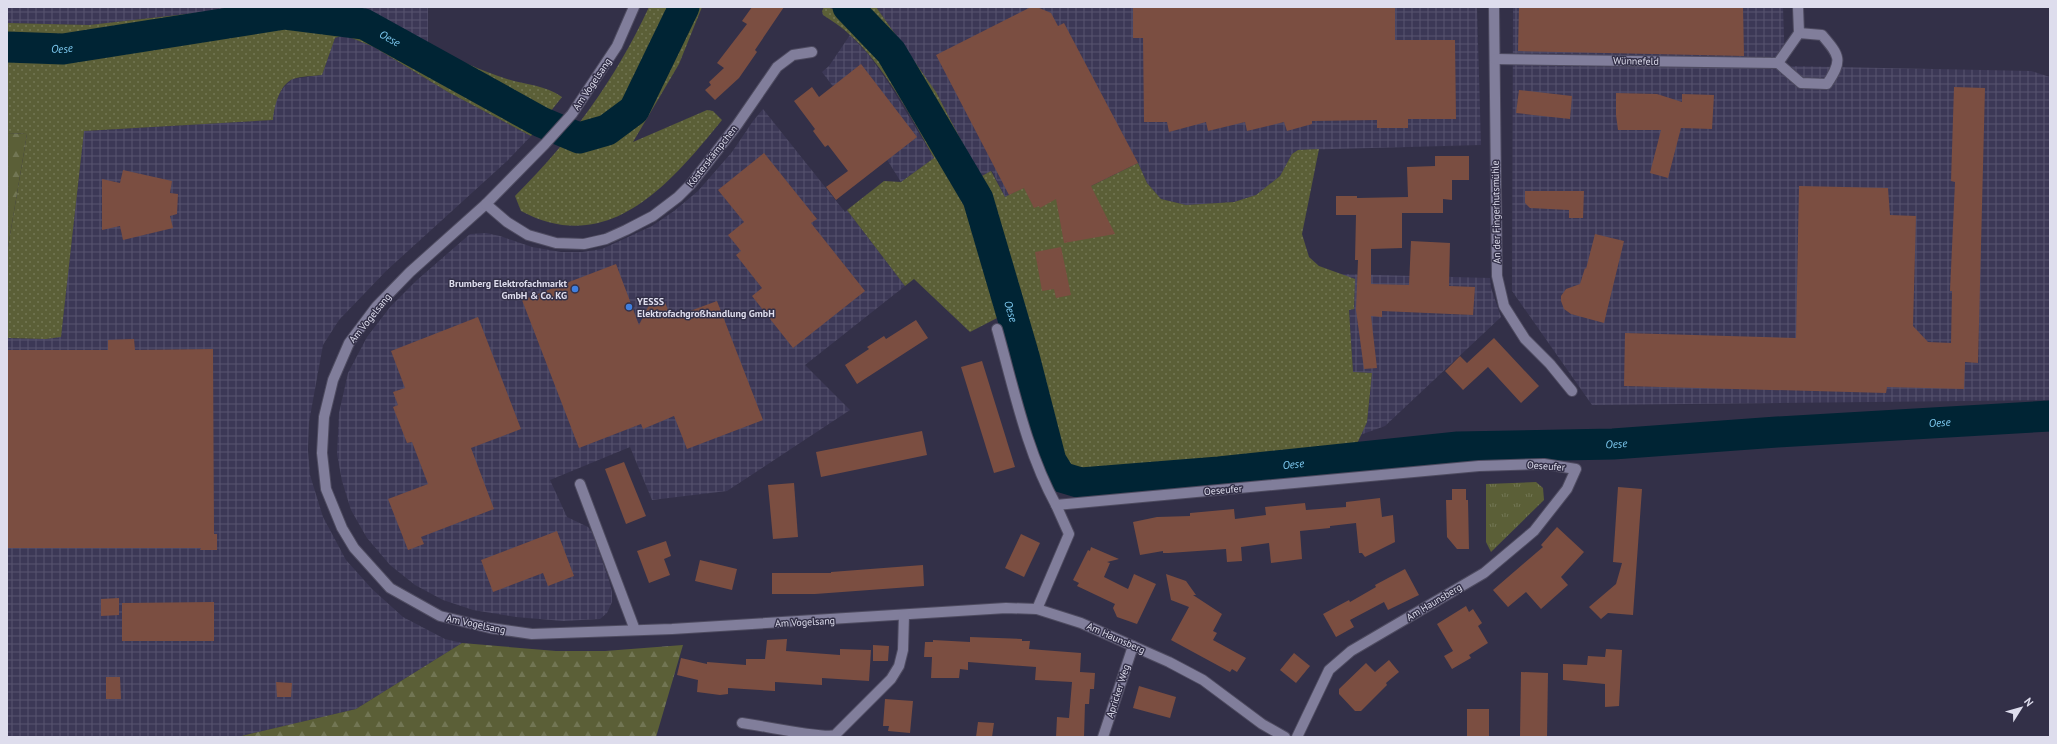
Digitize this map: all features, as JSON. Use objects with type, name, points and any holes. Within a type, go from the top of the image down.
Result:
[{"type":"street","name":"Am Vogelsang","points":[[634,7],[617,46],[572,114],[545,144],[486,204],[410,272],[376,307],[349,342],[333,380],[324,417],[322,453],[326,489],[342,528],[354,548],[390,588],[440,616],[490,628],[532,634],[672,630],[1006,608],[1037,609]]},
{"type":"street","name":"An der Fingerhutsmühle","points":[[1494,7],[1497,276],[1504,306],[1525,339],[1550,364],[1572,392]]},
{"type":"street","points":[[1798,7],[1798,33],[1778,63],[1801,83],[1827,84],[1837,69],[1837,52],[1822,35],[1798,33]]},
{"type":"street","name":"Kösterskämpchen","points":[[486,204],[507,222],[528,236],[556,243],[584,244],[606,239],[626,230],[653,216],[692,184],[737,125],[777,67],[793,55],[812,52]]},
{"type":"street","name":"Wünnefeld","points":[[1494,59],[1778,63]]},
{"type":"street","points":[[997,329],[1019,413],[1035,463],[1069,534],[1037,609]]},
{"type":"street","name":"Oeseufer","points":[[1056,505],[1479,466],[1544,464],[1576,469]]},
{"type":"street","name":"Am Haunsberg","points":[[1297,737],[1329,670],[1351,651],[1484,573],[1534,531],[1567,489],[1576,469]]},
{"type":"street","points":[[580,484],[635,630]]},
{"type":"street","name":"Am Haunsberg","points":[[1037,609],[1081,623],[1169,662],[1203,680],[1262,724],[1285,737]]},
{"type":"street","points":[[742,722],[817,735],[836,736],[891,679],[899,666],[903,650],[904,615]]},
{"type":"street","name":"Apricker Weg","points":[[1103,737],[1133,646]]},
{"type":"shaded area","points":[[7,7],[249,7],[89,25],[7,23]]},
{"type":"shaded area","points":[[341,7],[428,7],[428,46],[395,27],[355,9]]},
{"type":"shaded area","points":[[876,7],[1477,7],[1481,145],[1298,150],[1292,154],[1280,176],[1256,195],[1234,202],[1186,205],[1161,199],[1147,183],[1138,163],[1091,186],[1076,160],[1005,197],[992,171],[980,177],[935,92]]},
{"type":"shaded area","points":[[1513,7],[1783,7],[1785,66],[2031,71],[2050,77],[2050,400],[1592,405],[1512,291]]},
{"type":"shaded area","points":[[344,35],[374,47],[448,92],[531,136],[507,161],[386,271],[339,320],[323,345],[309,422],[308,450],[310,475],[323,517],[346,560],[372,589],[403,617],[445,639],[462,643],[356,709],[237,737],[7,737],[7,338],[46,339],[61,336],[84,131],[272,120],[274,105],[282,89],[292,79],[322,75],[335,38]]},
{"type":"shaded area","points":[[850,35],[868,54],[888,82],[934,158],[901,182],[879,147],[822,72],[829,66]]},
{"type":"shaded area","points":[[763,109],[845,212],[847,210],[905,286],[805,365],[850,410],[727,491],[652,500],[630,447],[550,480],[567,517],[588,527],[592,532],[612,592],[612,602],[607,613],[600,619],[563,621],[516,617],[473,610],[443,600],[415,585],[390,565],[367,538],[351,510],[342,481],[337,454],[339,413],[348,373],[367,337],[390,307],[417,280],[470,234],[486,233],[500,236],[532,247],[561,252],[582,252],[602,249],[652,226],[674,211],[698,191],[732,152]]},
{"type":"shaded area","points":[[1341,274],[1490,278],[1491,288],[1501,317],[1385,426],[1360,435],[1367,422],[1372,373],[1353,372],[1349,309],[1354,309]]},
{"type":"green space","points":[[249,7],[341,7],[364,13],[437,50],[477,68],[507,79],[549,90],[562,97],[531,136],[448,92],[374,47],[344,35],[335,38],[322,75],[293,79],[284,86],[276,103],[273,120],[84,131],[61,337],[46,339],[7,338],[7,253],[27,134],[7,133],[7,23],[89,25]]},
{"type":"green space","points":[[649,7],[702,7],[679,64],[633,142],[707,110],[713,111],[722,120],[681,167],[659,189],[635,207],[610,219],[582,225],[553,223],[521,211],[515,196],[555,153],[591,108],[622,59]]},
{"type":"green space","points":[[824,7],[841,14],[860,31],[882,57],[923,119],[941,150],[963,195],[979,240],[1001,316],[970,332],[914,279],[905,286],[847,210],[884,181],[901,182],[934,158],[917,126],[886,76],[850,35],[823,15],[822,11]]},
{"type":"green space","points":[[862,7],[876,7],[936,92],[980,177],[991,171],[1005,197],[1077,160],[1091,186],[1138,163],[1147,183],[1161,199],[1186,205],[1234,202],[1256,195],[1280,176],[1292,154],[1298,150],[1319,149],[1302,234],[1309,257],[1319,266],[1355,279],[1354,309],[1349,310],[1353,372],[1372,373],[1367,422],[1356,446],[1251,454],[1078,472],[1072,472],[1068,469],[1059,452],[1046,417],[1013,282],[1000,238],[985,198],[945,121],[918,75],[887,32]]},
{"type":"green space","points":[[7,133],[27,134],[7,253]]},
{"type":"green space","points":[[1536,482],[1543,488],[1544,500],[1491,552],[1486,542],[1486,484]]},
{"type":"green space","points":[[462,643],[556,651],[605,651],[683,645],[656,737],[237,737],[356,709]]},
{"type":"building","points":[[752,7],[784,7],[755,50],[757,52],[739,78],[715,100],[705,90],[711,85],[709,82],[724,68],[717,63],[747,24],[742,21]]},
{"type":"building","points":[[1031,7],[1037,7],[1051,13],[1058,26],[1064,23],[1138,163],[1091,186],[1115,234],[1064,243],[1056,199],[1040,208],[1039,206],[1034,208],[1024,188],[1009,195],[936,55]]},
{"type":"building","points":[[1133,7],[1395,7],[1395,40],[1455,40],[1456,119],[1408,119],[1408,128],[1377,128],[1377,120],[1312,121],[1312,124],[1287,131],[1284,122],[1247,131],[1245,122],[1208,131],[1206,122],[1169,132],[1167,122],[1144,122],[1143,38],[1133,38]]},
{"type":"building","points":[[1519,7],[1743,7],[1744,56],[1518,51]]},
{"type":"building","points":[[861,64],[917,137],[836,200],[826,187],[848,171],[828,145],[825,147],[813,131],[815,129],[794,101],[812,87],[819,97]]},
{"type":"building","points":[[1954,87],[1985,88],[1978,363],[1965,362],[1964,389],[1887,387],[1886,393],[1624,386],[1625,333],[1796,338],[1799,186],[1888,188],[1890,215],[1916,216],[1913,326],[1928,342],[1951,343],[1952,291],[1950,291],[1955,182],[1951,181]]},
{"type":"building","points":[[1519,90],[1572,96],[1570,119],[1516,113]]},
{"type":"building","points":[[1616,93],[1657,94],[1682,102],[1682,94],[1714,95],[1712,129],[1681,128],[1668,178],[1650,173],[1661,130],[1618,130]]},
{"type":"building","points":[[764,153],[817,219],[811,223],[865,291],[793,348],[752,296],[762,288],[736,255],[741,251],[728,235],[744,222],[718,190]]},
{"type":"building","points":[[1435,156],[1469,156],[1469,180],[1452,180],[1452,200],[1443,199],[1443,213],[1402,213],[1402,248],[1371,249],[1371,284],[1409,285],[1411,241],[1450,243],[1449,286],[1475,287],[1473,315],[1382,311],[1382,317],[1371,316],[1377,368],[1364,369],[1356,310],[1358,260],[1355,260],[1356,215],[1336,215],[1336,196],[1357,196],[1357,198],[1408,197],[1407,167],[1435,166]]},
{"type":"building","points":[[123,170],[172,181],[170,193],[178,194],[177,214],[170,216],[173,228],[123,240],[120,226],[102,230],[102,179],[120,183]]},
{"type":"building","points":[[1525,191],[1584,191],[1583,218],[1569,218],[1569,210],[1530,208],[1525,203]]},
{"type":"building","points":[[1595,234],[1624,241],[1604,323],[1571,314],[1564,309],[1561,301],[1561,296],[1566,289],[1580,284],[1585,268],[1586,269]]},
{"type":"building","points":[[1061,247],[1071,295],[1056,298],[1054,289],[1042,291],[1035,252]]},
{"type":"building","points":[[616,264],[639,325],[649,305],[654,307],[665,302],[671,318],[717,301],[763,420],[687,449],[674,416],[643,429],[641,424],[579,448],[522,300]]},
{"type":"building","points":[[478,317],[521,429],[471,448],[494,509],[421,537],[424,544],[408,550],[388,499],[428,484],[412,442],[407,443],[393,407],[398,405],[393,392],[405,388],[391,351]]},
{"type":"building","points":[[916,320],[928,338],[857,384],[845,365],[869,349],[867,347],[884,336],[886,339]]},
{"type":"building","points":[[1494,338],[1539,386],[1521,403],[1488,367],[1463,390],[1445,371],[1460,356],[1467,363]]},
{"type":"building","points":[[134,339],[135,350],[213,349],[214,534],[217,534],[217,550],[200,550],[201,548],[7,548],[7,350],[108,350],[108,340]]},
{"type":"building","points":[[982,361],[1015,467],[994,473],[961,367]]},
{"type":"building","points":[[922,431],[927,455],[821,477],[816,452]]},
{"type":"building","points":[[624,462],[646,516],[626,524],[605,469]]},
{"type":"building","points":[[794,483],[798,537],[773,539],[768,485]]},
{"type":"building","points":[[1618,487],[1642,489],[1633,615],[1608,613],[1601,619],[1589,607],[1616,584],[1622,563],[1613,562]]},
{"type":"building","points":[[1452,489],[1466,489],[1466,500],[1468,500],[1469,549],[1457,549],[1447,537],[1446,500],[1452,500]]},
{"type":"building","points":[[1380,498],[1382,517],[1393,515],[1395,542],[1365,557],[1362,553],[1359,553],[1356,523],[1330,526],[1330,528],[1300,531],[1302,559],[1271,563],[1269,543],[1241,547],[1242,561],[1227,562],[1226,549],[1169,553],[1163,553],[1163,551],[1140,555],[1133,522],[1157,517],[1190,516],[1190,513],[1234,509],[1235,519],[1266,515],[1265,507],[1305,503],[1306,510],[1346,507],[1346,502]]},
{"type":"building","points":[[1557,527],[1584,552],[1561,577],[1568,585],[1541,609],[1526,592],[1508,607],[1493,590],[1543,547],[1541,545]]},
{"type":"building","points":[[557,531],[574,576],[548,586],[543,573],[493,592],[481,560]]},
{"type":"building","points":[[1021,534],[1040,543],[1024,577],[1005,568]]},
{"type":"building","points":[[666,541],[671,556],[664,559],[670,575],[649,583],[637,551]]},
{"type":"building","points":[[1091,547],[1119,559],[1107,562],[1110,563],[1104,577],[1128,589],[1134,574],[1156,584],[1137,624],[1117,617],[1113,608],[1115,604],[1077,586],[1079,583],[1073,580]]},
{"type":"building","points":[[700,560],[737,569],[732,590],[695,581]]},
{"type":"building","points":[[923,565],[924,586],[815,594],[772,594],[772,573],[831,573]]},
{"type":"building","points":[[1405,569],[1419,595],[1388,610],[1384,602],[1350,620],[1354,627],[1336,637],[1323,614],[1349,600],[1350,602],[1376,587],[1375,585]]},
{"type":"building","points":[[1166,574],[1186,581],[1196,595],[1193,595],[1222,614],[1213,631],[1217,633],[1213,640],[1246,658],[1237,672],[1232,669],[1230,672],[1171,640],[1189,607],[1171,600]]},
{"type":"building","points":[[119,598],[119,615],[101,616],[101,599]]},
{"type":"building","points":[[214,602],[214,641],[122,641],[122,603]]},
{"type":"building","points":[[1466,606],[1469,612],[1473,609],[1482,623],[1478,626],[1488,643],[1469,655],[1471,658],[1452,669],[1444,656],[1453,651],[1437,624]]},
{"type":"building","points":[[970,637],[1022,639],[1022,641],[1030,641],[1029,649],[1081,653],[1080,672],[1095,673],[1094,689],[1090,689],[1089,704],[1085,704],[1084,737],[1056,737],[1057,717],[1069,718],[1072,682],[1035,680],[1036,667],[968,662],[968,670],[960,669],[959,678],[931,678],[932,657],[924,657],[925,642],[933,642],[933,640],[970,642]]},
{"type":"building","points":[[787,639],[786,651],[840,655],[840,649],[871,650],[869,681],[822,678],[822,685],[775,682],[775,691],[728,688],[728,694],[720,695],[697,692],[698,680],[677,675],[681,658],[707,664],[707,662],[746,665],[746,659],[765,659],[767,640]]},
{"type":"building","points":[[873,645],[889,646],[888,661],[873,661]]},
{"type":"building","points":[[1606,649],[1622,650],[1619,706],[1605,707],[1605,684],[1563,680],[1563,664],[1587,665],[1588,656],[1605,657]]},
{"type":"building","points":[[1294,653],[1310,666],[1296,683],[1280,670]]},
{"type":"building","points":[[1389,660],[1399,672],[1386,683],[1387,685],[1361,711],[1355,711],[1339,694],[1339,689],[1366,663],[1375,672]]},
{"type":"building","points":[[1521,672],[1548,673],[1547,737],[1520,737]]},
{"type":"building","points":[[106,677],[120,677],[121,699],[106,699]]},
{"type":"building","points":[[276,682],[292,683],[291,697],[277,697]]},
{"type":"building","points":[[1139,686],[1176,697],[1170,718],[1133,708]]},
{"type":"building","points":[[885,699],[913,701],[910,733],[888,731],[889,726],[883,726]]},
{"type":"building","points":[[1467,709],[1489,709],[1489,737],[1467,737]]},
{"type":"building","points":[[978,722],[994,723],[992,737],[976,737]]},
{"type":"waterway","name":"Oese","points":[[7,47],[63,49],[285,14],[364,24],[541,122],[579,138],[607,130],[634,110],[684,7]]},
{"type":"waterway","name":"Oese","points":[[848,7],[891,52],[978,199],[1024,356],[1051,461],[1061,477],[1081,483],[1219,472],[1458,447],[1613,444],[1777,432],[2050,416]]},
{"type":"place","name":"Brumberg Elektrofachmarkt GmbH & Co. KG","points":[[575,289]]},
{"type":"place","name":"YESSS Elektrofachgroßhandlung GmbH","points":[[629,307]]}]
